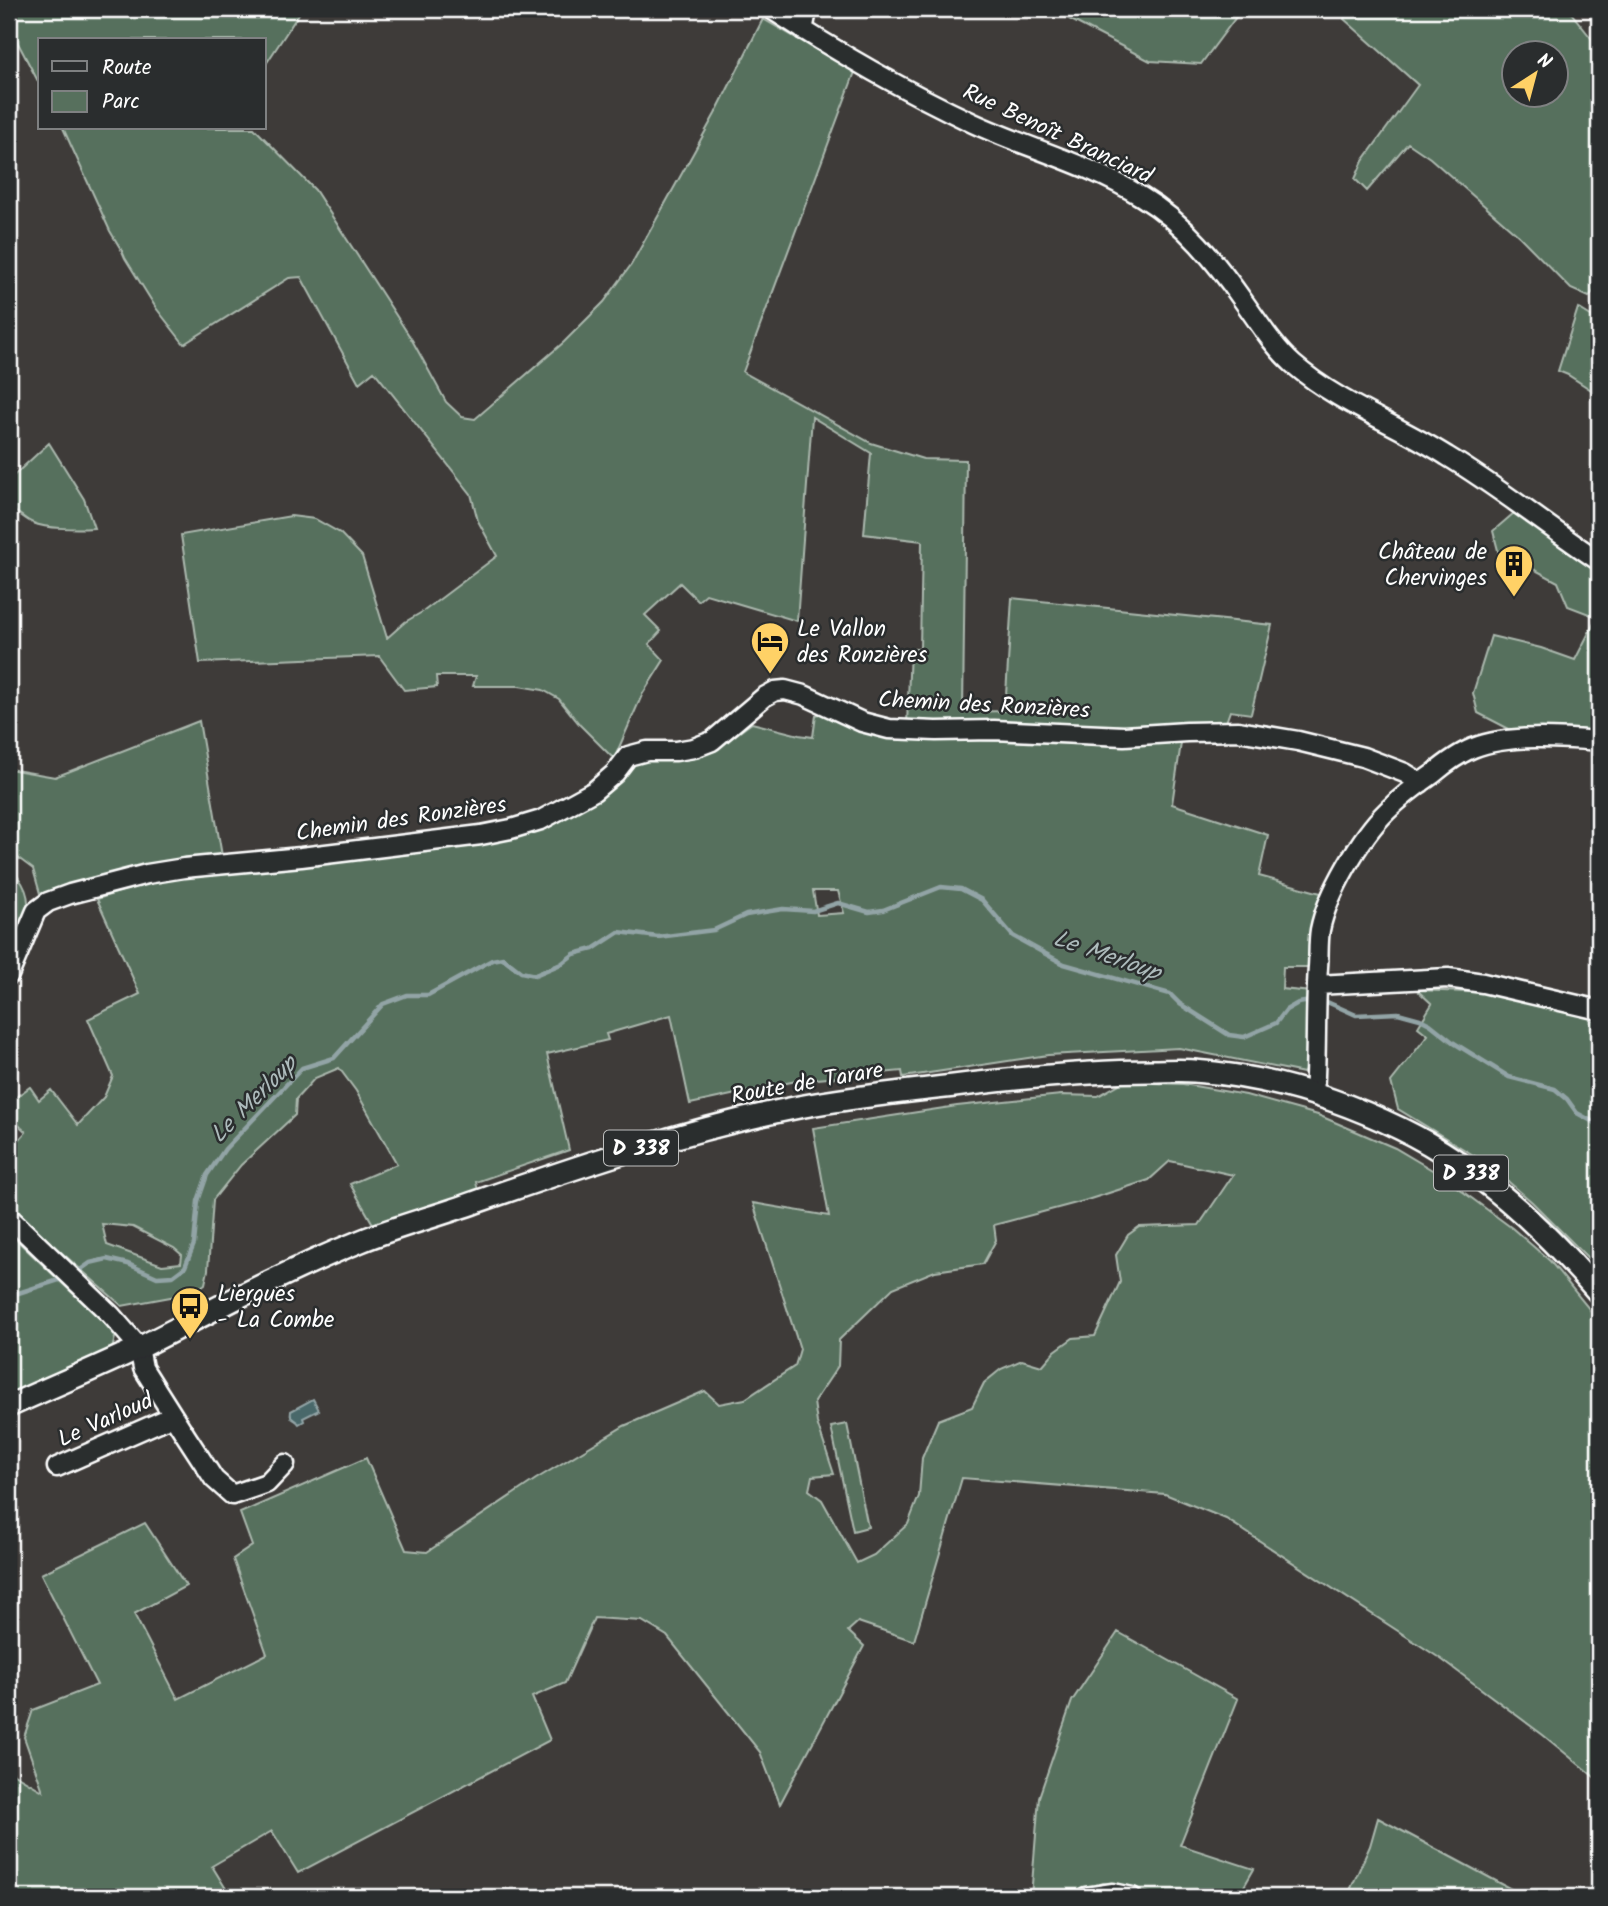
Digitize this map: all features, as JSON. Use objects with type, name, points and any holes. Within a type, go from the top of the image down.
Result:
[{"type":"main road","name":"Route de Tarare","points":[[9,1406],[139,1348],[287,1272],[369,1238],[561,1173],[713,1126],[776,1112],[842,1100],[1041,1075],[1100,1071],[1192,1071],[1245,1077],[1348,1106],[1401,1129],[1433,1147],[1512,1203],[1565,1254],[1599,1293]]},
{"type":"street","name":"Rue Benoît Branciard","points":[[771,9],[838,51],[974,124],[1104,176],[1170,215],[1221,269],[1270,339],[1292,363],[1324,388],[1448,456],[1599,561]]},
{"type":"street","points":[[803,30],[805,9]]},
{"type":"street","name":"Chemin des Ronzières","points":[[9,975],[37,911],[48,902],[147,874],[184,868],[343,852],[511,829],[541,820],[594,791],[615,773],[628,756],[647,751],[694,748],[712,741],[764,697],[775,691],[785,690],[804,695],[862,722],[889,729],[1007,730],[1124,736],[1238,731],[1298,741],[1363,757],[1405,773],[1420,783]]},
{"type":"street","points":[[1314,1095],[1320,931],[1338,884],[1353,857],[1386,812],[1456,756],[1474,747],[1501,741],[1599,741]]},
{"type":"street","points":[[1317,988],[1448,978],[1483,983],[1599,1010]]},
{"type":"street","points":[[9,1217],[111,1315],[139,1348],[144,1368],[214,1479],[232,1495],[267,1483],[285,1464]]},
{"type":"street","name":"Le Varloud","points":[[57,1467],[173,1416]]},
{"type":"street","points":[[1086,1897],[1113,1893],[1132,1897]]},
{"type":"green space","points":[[12,9],[302,9],[266,64],[266,38],[38,38],[38,81],[9,26]]},
{"type":"green space","points":[[1050,9],[1242,9],[1201,64],[1150,61]]},
{"type":"green space","points":[[1348,9],[1568,9],[1599,48],[1599,284],[1589,297],[1571,289],[1520,237],[1430,158],[1408,143],[1367,191],[1355,179],[1363,161],[1418,85],[1344,19]]},
{"type":"green space","points":[[763,19],[855,72],[743,372],[871,443],[923,459],[966,460],[963,712],[1005,711],[1012,598],[1272,625],[1251,714],[1230,711],[1226,722],[1116,728],[907,725],[910,649],[920,649],[922,541],[864,534],[871,453],[812,417],[797,621],[706,594],[698,601],[680,583],[645,615],[661,631],[649,644],[664,660],[642,695],[614,759],[559,699],[543,690],[519,686],[473,686],[476,676],[436,676],[437,687],[404,690],[379,656],[200,663],[181,535],[291,516],[315,519],[340,533],[362,556],[387,638],[497,556],[478,521],[471,494],[374,371],[359,383],[301,277],[289,278],[184,344],[156,308],[125,258],[64,130],[256,130],[315,190],[412,340],[446,402],[462,417],[475,419],[564,342],[604,302],[631,265],[715,114]]},
{"type":"green space","points":[[1578,308],[1599,321],[1599,395],[1558,371]]},
{"type":"green space","points":[[49,443],[84,499],[94,528],[39,525],[9,510],[9,480]]},
{"type":"green space","points":[[1514,513],[1599,571],[1599,733],[1509,729],[1478,713],[1473,693],[1491,636],[1541,648],[1575,660],[1597,617],[1568,606],[1558,582],[1526,565],[1501,562],[1493,531]]},
{"type":"green space","points":[[825,712],[948,739],[1181,743],[1172,804],[1268,835],[1259,876],[1328,895],[1311,967],[1283,967],[1282,989],[1311,992],[1309,1057],[1304,1073],[1179,1048],[1048,1055],[903,1077],[902,1071],[796,1081],[690,1104],[671,1015],[606,1034],[608,1040],[547,1054],[569,1150],[476,1182],[478,1191],[373,1224],[350,1184],[397,1164],[356,1091],[339,1068],[315,1078],[296,1099],[295,1115],[241,1165],[213,1200],[205,1284],[192,1293],[122,1306],[9,1206],[9,1151],[26,1132],[9,1116],[9,1102],[30,1087],[39,1100],[51,1090],[78,1125],[104,1097],[113,1076],[88,1019],[140,994],[97,899],[166,877],[362,859],[489,843],[551,823],[635,762],[706,754],[752,723],[813,737],[816,715]],"holes":[[[813,891],[838,891],[844,913],[817,915]],[[102,1224],[133,1227],[174,1248],[182,1255],[181,1263],[162,1265],[107,1245]]]},
{"type":"green space","points":[[199,721],[222,856],[144,868],[41,897],[33,869],[9,851],[9,769],[55,777]]},
{"type":"green space","points":[[18,877],[27,895],[27,913],[14,949],[9,950],[9,891]]},
{"type":"green space","points":[[1417,990],[1493,993],[1599,1016],[1599,1269],[1532,1202],[1488,1164],[1398,1109],[1391,1082],[1428,1035],[1418,1027],[1432,1004]]},
{"type":"green space","points":[[1123,1082],[1183,1084],[1246,1095],[1318,1115],[1395,1148],[1439,1174],[1512,1228],[1550,1261],[1599,1321],[1599,1781],[1543,1735],[1441,1659],[1226,1519],[1165,1494],[962,1478],[914,1641],[858,1622],[848,1631],[864,1646],[780,1804],[760,1752],[667,1636],[642,1621],[594,1618],[565,1683],[532,1697],[550,1740],[298,1873],[272,1831],[212,1866],[231,1897],[9,1897],[9,1767],[14,1774],[43,1791],[24,1737],[33,1710],[97,1685],[41,1574],[145,1523],[186,1586],[134,1614],[178,1699],[267,1654],[233,1559],[252,1546],[240,1513],[366,1458],[406,1550],[427,1552],[536,1479],[624,1426],[705,1391],[719,1404],[745,1399],[795,1366],[800,1349],[753,1203],[829,1216],[813,1128],[957,1106],[1061,1095],[1098,1096]],"holes":[[[1170,1161],[1233,1175],[1199,1225],[1139,1227],[1128,1235],[1116,1255],[1120,1282],[1095,1336],[1073,1338],[1055,1351],[1042,1366],[1022,1360],[1001,1369],[984,1383],[972,1407],[938,1420],[922,1458],[919,1496],[908,1524],[874,1555],[857,1563],[822,1500],[809,1490],[812,1476],[834,1474],[817,1423],[814,1402],[838,1366],[839,1340],[893,1288],[935,1271],[983,1264],[996,1240],[994,1225],[1149,1180]]]},
{"type":"green space","points":[[9,1233],[116,1334],[112,1349],[9,1394]]},
{"type":"green space","points":[[847,1424],[868,1527],[853,1531],[831,1427]]},
{"type":"green space","points":[[1118,1632],[1238,1699],[1180,1845],[1254,1869],[1238,1897],[1162,1897],[1127,1886],[1103,1883],[1062,1897],[1031,1897],[1039,1797],[1072,1701]]},
{"type":"green space","points":[[1378,1818],[1526,1897],[1347,1897],[1370,1846]]},
{"type":"water","points":[[313,1399],[319,1410],[303,1418],[304,1421],[299,1424],[292,1418],[291,1411]]},
{"type":"waterway","name":"Le Merloup","points":[[76,1273],[90,1263],[107,1259],[128,1264],[157,1277],[173,1276],[185,1267],[194,1244],[198,1201],[207,1175],[225,1149],[302,1068],[334,1058],[383,1004],[407,995],[428,995],[492,960],[503,958],[521,972],[535,975],[561,964],[574,954],[593,949],[619,932],[658,937],[714,930],[746,915],[783,909],[813,911],[838,903],[869,912],[883,910],[941,887],[961,889],[982,900],[1013,936],[1064,964],[1170,994],[1180,1004],[1229,1035],[1244,1037],[1276,1023],[1286,1010],[1298,1003],[1311,1001]]},
{"type":"waterway","name":"Le Merloup","points":[[1320,1002],[1327,1002],[1356,1015],[1398,1013],[1420,1019],[1509,1077],[1555,1089],[1577,1113],[1599,1125]]},
{"type":"waterway","name":"Le Merloup","points":[[9,1296],[65,1278]]},
{"type":"place","name":"Château de Chervinges","points":[[1514,598]]},
{"type":"place","name":"Le Vallon des Ronzières","points":[[770,675]]},
{"type":"place","name":"Liergues - La Combe","points":[[190,1340]]}]
